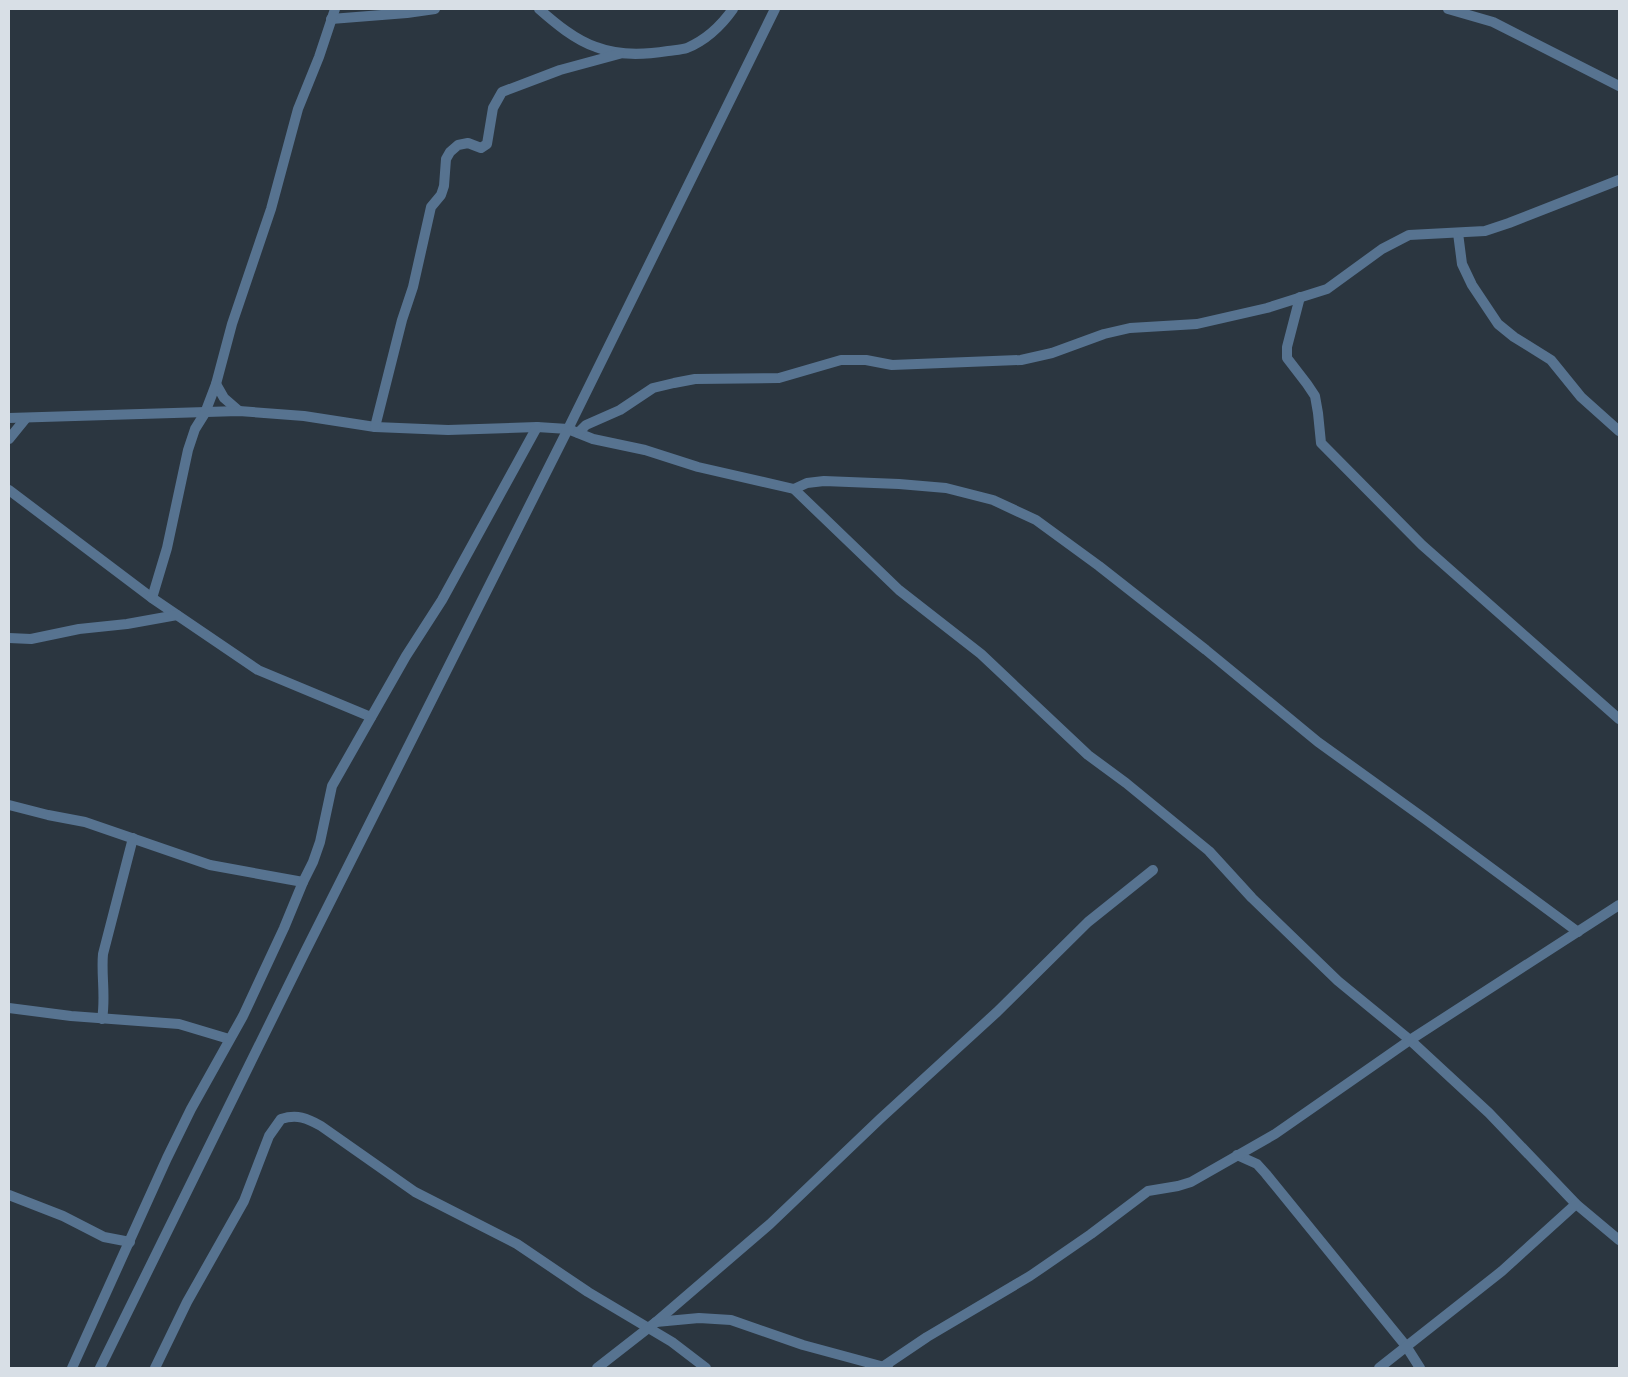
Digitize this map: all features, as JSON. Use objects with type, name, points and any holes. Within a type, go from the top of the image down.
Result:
[{"type":"street","points":[[152,598],[167,548],[188,450],[216,384],[232,324],[271,209],[298,109],[319,57],[333,14],[407,13],[436,9]]},
{"type":"street","points":[[538,9],[568,32],[595,47],[619,54],[637,55],[686,48],[715,31],[733,9]]},
{"type":"street","points":[[100,1368],[305,952],[573,431],[775,9]]},
{"type":"street","points":[[1448,9],[1493,22],[1619,86]]},
{"type":"street","points":[[375,427],[402,320],[413,287],[431,207],[441,195],[444,186],[445,165],[450,152],[458,145],[468,143],[481,148],[487,144],[493,108],[502,92],[560,70],[619,54]]},
{"type":"street","points":[[573,431],[620,410],[653,388],[695,379],[779,378],[841,360],[866,360],[892,365],[1021,360],[1052,353],[1104,334],[1130,328],[1198,324],[1267,308],[1327,289],[1382,248],[1409,235],[1485,231],[1509,224],[1619,180]]},
{"type":"street","points":[[1458,232],[1462,264],[1472,285],[1498,324],[1521,342],[1551,360],[1581,397],[1619,431]]},
{"type":"street","points":[[1300,297],[1287,358],[1314,396],[1318,412],[1321,443],[1422,545],[1619,719]]},
{"type":"street","points":[[216,384],[224,398],[239,411]]},
{"type":"street","points":[[9,418],[239,411],[304,416],[375,427],[448,430],[537,427],[573,431],[593,439],[645,450],[698,467],[794,489],[899,590],[981,654],[1088,755],[1126,782],[1209,851],[1252,898],[1338,981],[1410,1040],[1489,1113],[1576,1204],[1619,1239]]},
{"type":"street","points":[[9,439],[26,418]]},
{"type":"street","points":[[72,1368],[101,1301],[187,1118],[255,991],[284,928],[320,842],[332,786],[406,656],[442,600],[537,427]]},
{"type":"street","points":[[794,489],[808,483],[824,481],[946,488],[993,500],[1036,520],[1137,596],[1318,742],[1425,818],[1578,932]]},
{"type":"street","points":[[9,490],[152,598],[258,670],[371,717]]},
{"type":"street","points":[[9,638],[31,639],[79,629],[127,624],[177,615]]},
{"type":"street","points":[[9,805],[85,822],[210,865],[303,882]]},
{"type":"street","points":[[102,1019],[103,954],[132,838]]},
{"type":"street","points":[[597,1368],[653,1325],[776,1219],[880,1118],[997,1012],[1088,922],[1153,870]]},
{"type":"street","points":[[653,1325],[699,1318],[731,1320],[885,1368],[927,1337],[1037,1271],[1091,1234],[1148,1191],[1191,1182],[1275,1134],[1410,1040],[1619,905]]},
{"type":"street","points":[[9,1008],[102,1019],[179,1024],[229,1039]]},
{"type":"street","points":[[155,1368],[187,1302],[244,1201],[269,1136],[281,1119],[297,1116],[308,1118],[321,1126],[415,1192],[517,1244],[588,1292],[653,1325],[706,1368]]},
{"type":"street","points":[[1237,1154],[1257,1164],[1266,1174],[1406,1346],[1420,1368]]},
{"type":"street","points":[[9,1195],[63,1216],[104,1237],[130,1242]]},
{"type":"street","points":[[1379,1368],[1502,1271],[1576,1204]]}]
